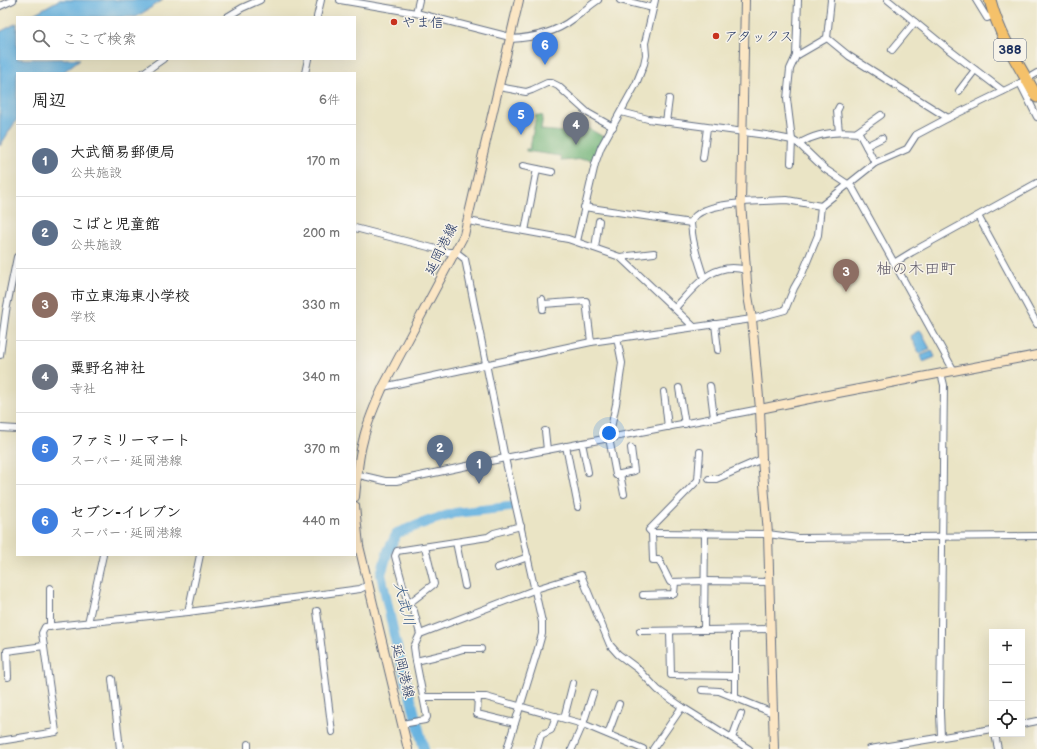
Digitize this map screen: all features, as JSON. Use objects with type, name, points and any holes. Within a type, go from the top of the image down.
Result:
[{"type":"highway","name":"388","points":[[990,0],[994,15],[1023,81],[1037,97]]},
{"type":"street","points":[[0,6],[13,0]]},
{"type":"street","points":[[229,16],[260,0]]},
{"type":"street","points":[[317,16],[321,0]]},
{"type":"street","points":[[340,0],[416,13],[510,38],[520,39],[551,32],[573,20],[598,0]]},
{"type":"street","points":[[416,13],[419,0]]},
{"type":"street","name":"延岡港線","points":[[356,473],[362,441],[382,387],[464,235],[519,0]]},
{"type":"street","points":[[620,0],[653,8]]},
{"type":"street","points":[[577,241],[594,164],[601,147],[636,84],[644,64],[646,55],[645,43],[655,0]]},
{"type":"street","points":[[745,0],[742,203],[746,270],[760,409],[768,534],[774,749]]},
{"type":"street","points":[[791,163],[792,140],[787,99],[790,69],[796,56],[798,0]]},
{"type":"street","points":[[827,38],[831,0]]},
{"type":"street","points":[[888,0],[1003,91]]},
{"type":"street","points":[[976,0],[987,18],[994,15]]},
{"type":"street","points":[[892,50],[915,22]]},
{"type":"street","points":[[796,56],[827,38]]},
{"type":"street","points":[[827,38],[849,56],[948,118]]},
{"type":"street","points":[[144,72],[162,60]]},
{"type":"street","points":[[305,72],[308,60]]},
{"type":"street","points":[[959,90],[975,70]]},
{"type":"street","points":[[382,387],[591,342],[752,319],[785,310],[818,235],[821,206],[875,163],[907,149],[916,135],[1037,73]]},
{"type":"street","points":[[1023,81],[1037,117]]},
{"type":"street","points":[[499,87],[526,92],[547,83],[552,83],[558,86],[588,113],[613,127]]},
{"type":"street","points":[[666,122],[669,99]]},
{"type":"street","points":[[839,107],[837,111],[839,132]]},
{"type":"street","points":[[621,112],[648,120],[766,135],[792,140],[799,144],[825,169],[852,187],[954,371]]},
{"type":"street","points":[[799,144],[807,139],[818,136],[839,132],[856,132],[881,114]]},
{"type":"street","points":[[703,158],[707,128]]},
{"type":"street","points":[[856,132],[859,133],[875,163]]},
{"type":"street","points":[[866,146],[882,138]]},
{"type":"street","points":[[523,166],[552,172]]},
{"type":"street","points":[[525,231],[537,169]]},
{"type":"street","points":[[894,263],[1037,183]]},
{"type":"street","points":[[704,278],[695,253],[691,223],[704,211],[724,204],[787,200],[821,206]]},
{"type":"street","points":[[584,207],[691,223]]},
{"type":"street","points":[[978,216],[1037,324]]},
{"type":"street","points":[[468,221],[577,241],[620,257],[694,327]]},
{"type":"street","points":[[595,248],[599,222]]},
{"type":"street","points":[[356,228],[448,252],[456,252],[465,259],[505,458],[542,622],[542,634],[507,749]]},
{"type":"street","points":[[620,257],[654,253]]},
{"type":"street","points":[[0,355],[6,311],[16,263]]},
{"type":"street","points":[[675,308],[709,274],[720,269],[733,268],[746,270]]},
{"type":"street","points":[[542,304],[586,301],[591,342]]},
{"type":"street","points":[[715,324],[718,350]]},
{"type":"street","points":[[617,338],[622,364],[609,438],[616,475],[634,471],[631,448]]},
{"type":"street","points":[[356,473],[385,481],[396,481],[566,446],[1037,355]]},
{"type":"street","points":[[940,737],[941,536],[944,385],[941,373]]},
{"type":"street","points":[[710,386],[714,418]]},
{"type":"street","points":[[679,388],[685,424]]},
{"type":"street","points":[[664,392],[668,427]]},
{"type":"street","points":[[0,428],[16,429]]},
{"type":"street","points":[[545,432],[548,450]]},
{"type":"street","points":[[582,443],[588,472]]},
{"type":"street","points":[[566,446],[578,507]]},
{"type":"street","points":[[700,452],[698,480],[649,530],[652,533],[652,560],[659,560],[670,582],[770,582]]},
{"type":"street","points":[[709,479],[716,479],[762,459]]},
{"type":"street","points":[[620,474],[624,494]]},
{"type":"street","name":"延岡港線","points":[[356,519],[358,546],[408,749]]},
{"type":"street","points":[[402,724],[425,720],[427,717],[414,647],[420,634],[414,611],[408,604],[395,556],[397,551],[488,538],[494,533],[521,526]]},
{"type":"street","points":[[652,533],[768,534],[798,538],[1037,536]]},
{"type":"street","points":[[704,630],[705,533]]},
{"type":"street","points":[[456,542],[465,586]]},
{"type":"street","points":[[408,604],[434,584],[425,547]]},
{"type":"street","points":[[88,623],[104,556]]},
{"type":"street","points":[[188,612],[200,556]]},
{"type":"street","points":[[497,568],[528,557]]},
{"type":"street","points":[[420,634],[535,590],[580,575],[610,645],[618,654],[638,669],[658,690],[682,707],[749,749]]},
{"type":"street","points":[[643,595],[674,594],[675,582]]},
{"type":"street","points":[[0,741],[56,732],[42,633],[45,627],[188,612],[360,589],[368,586]]},
{"type":"street","points":[[50,588],[50,627]]},
{"type":"street","points":[[317,611],[332,732]]},
{"type":"street","points":[[640,631],[771,629]]},
{"type":"street","points":[[735,630],[735,698]]},
{"type":"street","points":[[670,631],[671,675],[735,676]]},
{"type":"street","points":[[0,651],[44,646]]},
{"type":"street","points":[[416,661],[450,654],[463,649],[481,649]]},
{"type":"street","points":[[7,651],[8,677]]},
{"type":"street","points":[[112,679],[120,749]]},
{"type":"street","points":[[564,718],[573,683]]},
{"type":"street","points":[[702,690],[719,691],[773,713]]},
{"type":"street","points":[[572,749],[583,724],[593,693]]},
{"type":"street","points":[[424,697],[486,697],[583,724],[643,749]]},
{"type":"street","points":[[478,697],[477,714],[515,723]]},
{"type":"street","points":[[608,734],[619,704]]},
{"type":"street","points":[[653,749],[682,707]]},
{"type":"street","points":[[732,738],[741,714]]},
{"type":"street","points":[[537,749],[541,735],[551,730],[556,716]]},
{"type":"street","points":[[1025,723],[1037,721]]},
{"type":"street","points":[[870,749],[989,729]]},
{"type":"street","points":[[996,737],[998,749]]},
{"type":"green space","points":[[536,115],[543,116],[541,130],[566,132],[568,126],[574,128],[578,122],[605,138],[594,160],[585,159],[561,161],[560,156],[526,151],[526,149],[530,149]]},
{"type":"water","points":[[59,0],[163,0],[138,16],[30,16]]},
{"type":"water","points":[[16,24],[16,60],[79,60],[63,72],[16,72],[16,121],[0,146],[0,32]]},
{"type":"water","points":[[920,330],[930,349],[920,354],[910,336]]},
{"type":"water","points":[[932,351],[935,357],[923,362],[920,356]]},
{"type":"waterway","name":"大武川","points":[[424,749],[395,639],[381,574],[388,551],[397,533],[429,521],[455,513],[509,507]]},
{"type":"place","name":"やま信","points":[[394,22]]},
{"type":"place","name":"アタックス","points":[[716,36]]},
{"type":"place","name":"セブン-イレブン","points":[[545,65]]},
{"type":"place","name":"ファミリーマート","points":[[521,135]]},
{"type":"place","name":"粟野名神社","points":[[576,145]]},
{"type":"place","name":"市立東海東小学校","points":[[846,292]]},
{"type":"place","name":"こばと児童館","points":[[440,468]]},
{"type":"place","name":"大武簡易郵便局","points":[[479,484]]},
{"type":"district","name":"柚の木田町","points":[[916,269]]}]
